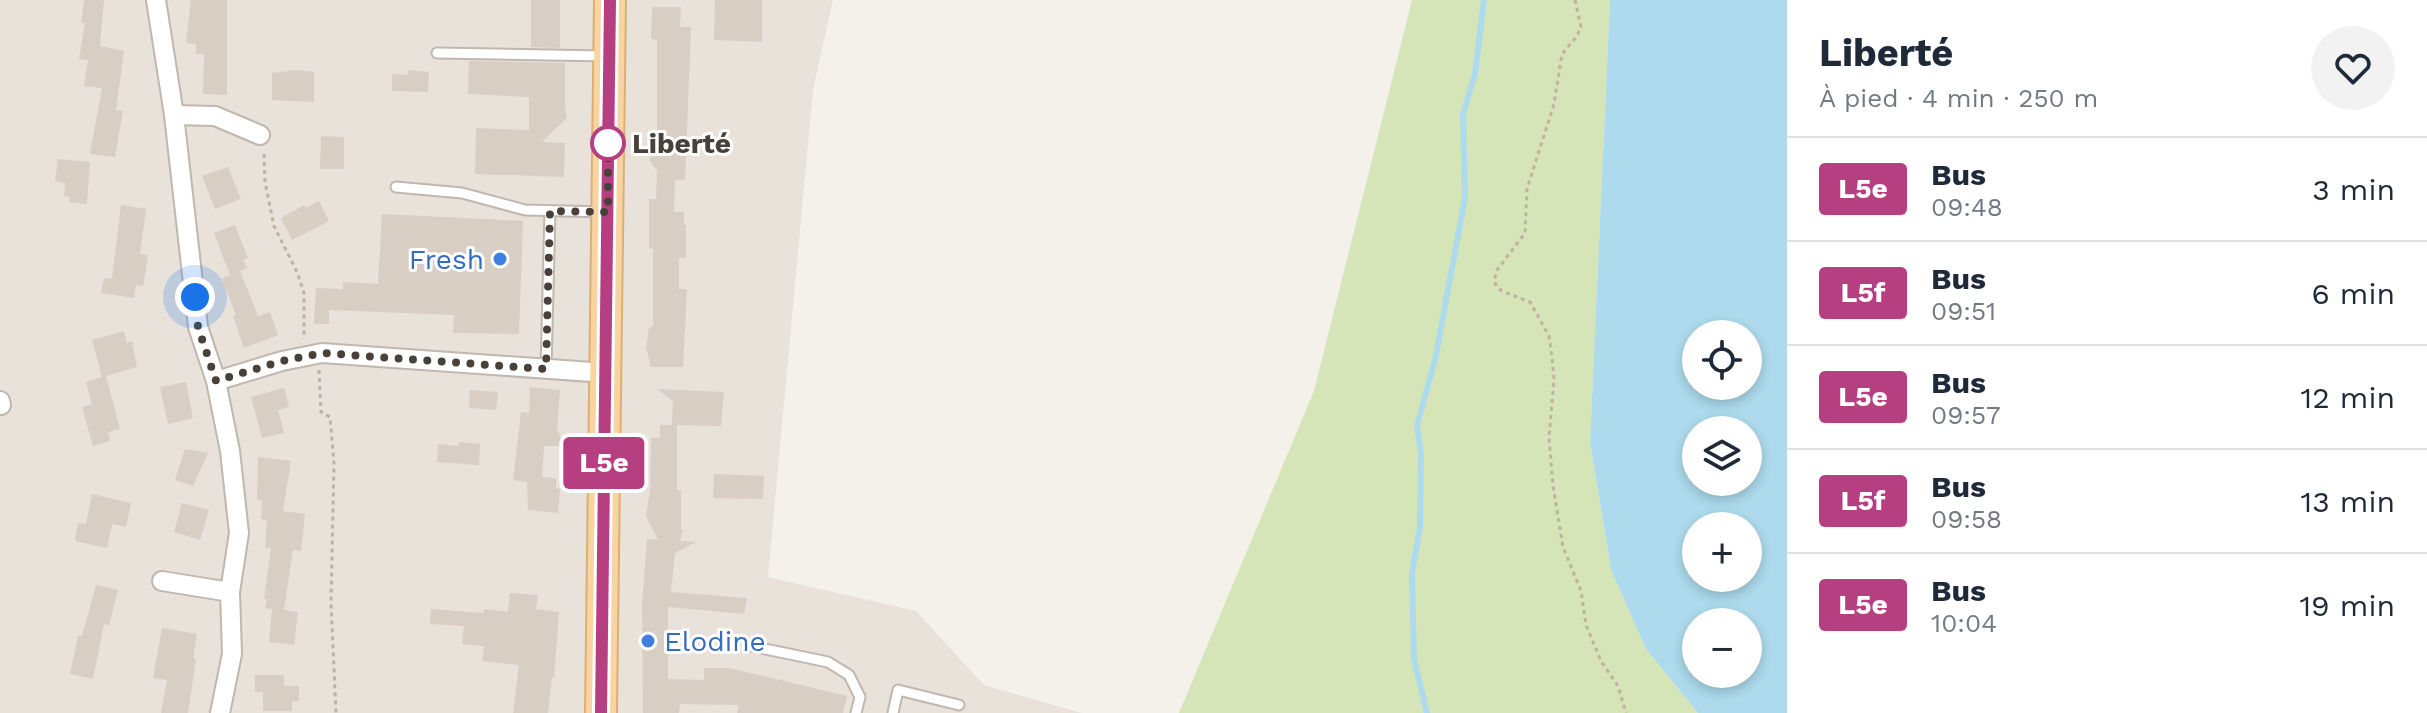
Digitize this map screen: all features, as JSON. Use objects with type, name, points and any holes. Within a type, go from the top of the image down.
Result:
[{"type":"main road","points":[[601,713],[610,0]]},
{"type":"street","points":[[156,0],[174,115],[198,327],[216,381],[230,451],[239,533],[230,592],[232,654],[220,713]]},
{"type":"street","points":[[174,115],[215,116],[260,135]]},
{"type":"street","points":[[216,381],[282,361],[322,353],[606,373]]},
{"type":"street","points":[[162,581],[230,592]]},
{"type":"lane","points":[[437,53],[609,56]]},
{"type":"lane","points":[[396,187],[462,193],[525,210],[608,212]]},
{"type":"lane","points":[[546,369],[550,211]]},
{"type":"lane","points":[[751,646],[828,662],[849,675],[860,697],[856,713]]},
{"type":"lane","points":[[893,713],[898,690],[959,705]]},
{"type":"path","points":[[1575,0],[1581,27],[1562,54],[1554,104],[1527,189],[1525,233],[1497,270],[1494,281],[1502,291],[1530,302],[1549,336],[1554,379],[1550,450],[1563,547],[1581,591],[1586,625],[1601,661],[1618,686],[1626,713]]},
{"type":"path","points":[[260,135],[274,226],[304,293],[304,345],[319,370],[321,412],[330,417],[334,463],[331,603],[336,713]]},
{"type":"shaded area","points":[[0,0],[833,0],[813,90],[768,577],[916,611],[984,685],[1082,713],[0,713]]},
{"type":"green space","points":[[1412,0],[1610,0],[1590,443],[1611,570],[1646,649],[1698,713],[1179,713],[1314,391]]},
{"type":"water","points":[[1610,0],[1787,0],[1787,713],[1698,713],[1646,649],[1611,570],[1590,443]]},
{"type":"building","points":[[84,0],[104,0],[100,46],[124,51],[116,110],[123,111],[115,157],[90,154],[102,88],[84,86],[88,60],[79,59],[85,23],[81,23]]},
{"type":"building","points":[[191,0],[227,0],[227,95],[203,94],[204,54],[196,54],[196,44],[186,43]]},
{"type":"building","points":[[531,0],[560,0],[560,48],[531,47]]},
{"type":"building","points":[[715,0],[762,0],[762,42],[714,40]]},
{"type":"building","points":[[652,7],[681,7],[680,27],[691,27],[685,180],[675,180],[674,212],[684,212],[686,225],[686,258],[679,258],[679,289],[687,289],[683,367],[651,367],[646,347],[649,328],[653,326],[653,249],[649,248],[649,199],[656,199],[657,171],[649,159],[657,147],[657,40],[651,39]]},
{"type":"building","points":[[469,61],[565,63],[567,118],[542,142],[565,143],[564,177],[475,174],[476,128],[529,130],[529,97],[468,94]]},
{"type":"building","points":[[296,70],[314,72],[314,102],[272,100],[272,73]]},
{"type":"building","points":[[408,70],[429,72],[428,92],[392,91],[392,74],[408,75]]},
{"type":"building","points":[[321,136],[344,137],[344,169],[320,169]]},
{"type":"building","points":[[58,159],[90,162],[87,204],[69,202],[70,197],[64,196],[65,183],[55,181]]},
{"type":"building","points":[[228,167],[241,199],[215,209],[202,176]]},
{"type":"building","points":[[319,201],[329,221],[292,240],[281,218],[304,205],[306,208]]},
{"type":"building","points":[[121,205],[146,209],[140,254],[148,255],[143,286],[136,285],[134,298],[101,293],[104,278],[112,279]]},
{"type":"building","points":[[382,214],[523,221],[519,334],[453,333],[454,315],[329,310],[329,324],[314,324],[316,288],[343,289],[343,282],[378,284]]},
{"type":"building","points":[[235,225],[248,258],[243,260],[247,268],[230,275],[214,233]]},
{"type":"building","points":[[240,271],[258,316],[270,312],[278,335],[244,348],[222,278]]},
{"type":"building","points":[[124,331],[127,343],[132,341],[137,367],[106,376],[120,429],[108,432],[110,441],[93,446],[82,407],[92,404],[86,382],[102,377],[92,340]]},
{"type":"building","points":[[186,382],[193,418],[168,424],[160,387]]},
{"type":"building","points":[[530,387],[560,390],[557,430],[565,446],[544,446],[542,477],[556,478],[556,488],[560,489],[558,513],[528,510],[527,482],[513,480],[521,412],[529,413]]},
{"type":"building","points":[[284,388],[289,407],[278,410],[284,433],[262,438],[251,397]]},
{"type":"building","points":[[657,389],[724,392],[721,426],[677,425],[677,490],[681,490],[683,530],[680,541],[696,542],[675,553],[671,592],[747,598],[744,614],[668,607],[668,679],[704,680],[704,668],[729,668],[847,696],[843,713],[737,713],[739,705],[680,704],[679,713],[643,713],[642,603],[647,539],[658,540],[646,516],[651,438],[660,438],[660,425],[672,425],[673,401]]},
{"type":"building","points":[[470,390],[498,392],[496,410],[469,408]]},
{"type":"building","points":[[459,442],[480,444],[479,465],[437,462],[438,444],[459,446]]},
{"type":"building","points":[[185,449],[208,453],[193,486],[175,480]]},
{"type":"building","points":[[258,457],[291,461],[283,511],[305,514],[301,551],[293,550],[284,610],[298,612],[294,645],[269,642],[272,609],[265,608],[267,600],[264,599],[271,548],[265,548],[267,520],[261,519],[262,500],[257,500]]},
{"type":"building","points":[[714,474],[764,476],[763,499],[713,498]]},
{"type":"building","points":[[92,494],[131,503],[126,527],[112,524],[107,548],[75,541],[78,523],[86,524]]},
{"type":"building","points":[[182,503],[209,510],[200,540],[174,532]]},
{"type":"building","points":[[96,585],[118,590],[109,625],[104,624],[93,679],[70,674],[78,636],[82,636]]},
{"type":"building","points":[[510,593],[538,595],[536,609],[559,612],[548,713],[513,713],[519,665],[482,661],[484,646],[462,644],[464,626],[430,624],[431,609],[508,612]]},
{"type":"building","points":[[162,628],[197,634],[188,713],[161,713],[167,680],[153,678]]},
{"type":"building","points":[[255,675],[284,675],[284,686],[299,686],[299,701],[292,701],[292,711],[263,711],[263,692],[255,692]]},
{"type":"waterway","points":[[1427,713],[1414,659],[1412,573],[1420,527],[1421,454],[1417,425],[1435,360],[1465,198],[1463,114],[1475,74],[1484,0]]},
{"type":"bus line","name":"L5e","points":[[601,713],[610,0]]},
{"type":"place","name":"Liberté","points":[[608,143]]},
{"type":"place","name":"Fresh","points":[[500,259]]},
{"type":"place","name":"Elodine","points":[[648,641]]},
{"type":"route","points":[[195,297],[198,327],[216,381],[282,361],[322,353],[546,369],[550,211],[608,212],[608,143]]}]
